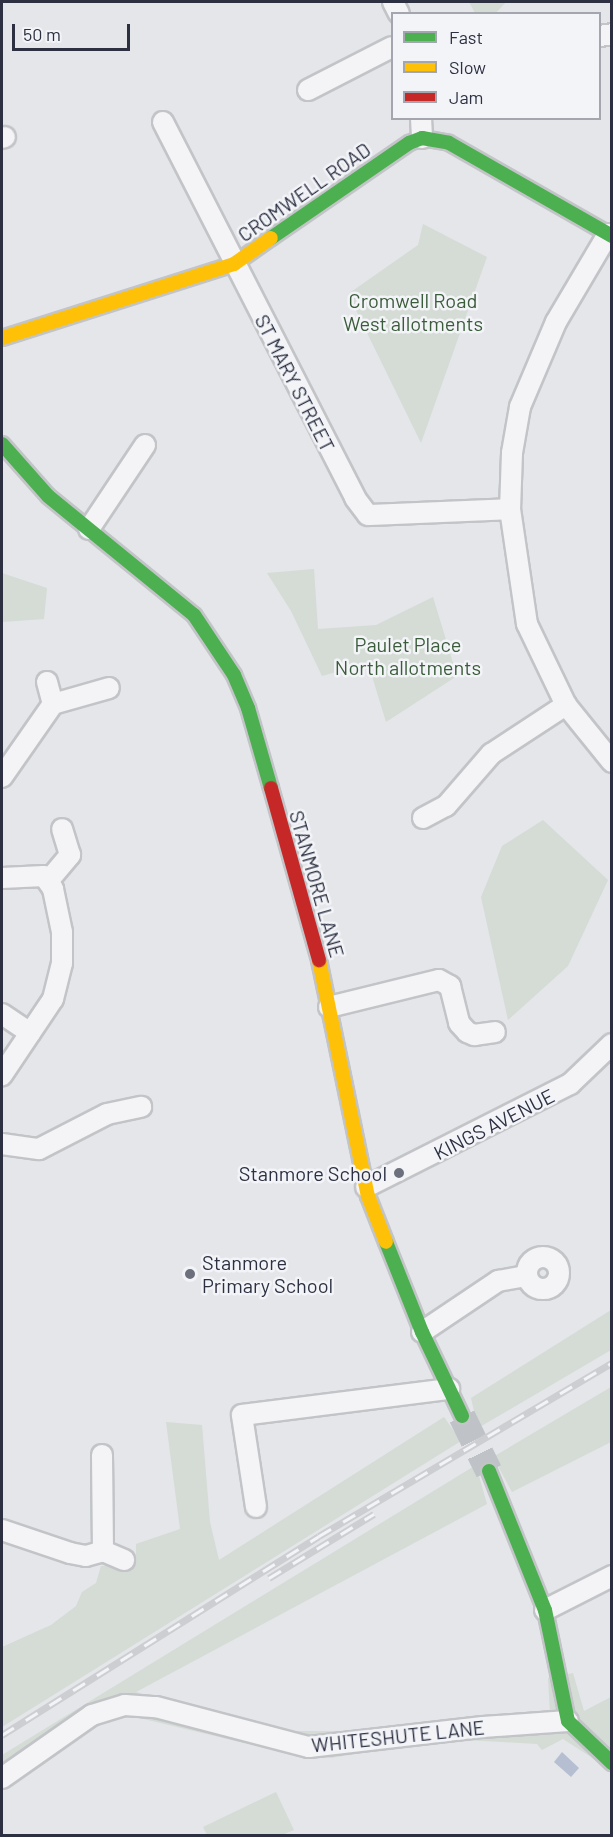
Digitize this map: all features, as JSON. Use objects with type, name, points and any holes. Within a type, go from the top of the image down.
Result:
[{"type":"street","points":[[308,90],[391,48]]},
{"type":"street","points":[[421,120],[422,138],[449,143],[610,235],[556,322],[520,407],[512,453],[510,509],[527,624],[566,705],[612,762]]},
{"type":"street","name":"ST MARY STREET","points":[[163,122],[355,498],[368,515],[510,509]]},
{"type":"street","name":"CROMWELL ROAD","points":[[2,338],[234,264],[400,149],[422,138]]},
{"type":"street","name":"STANMORE LANE","points":[[2,444],[48,496],[194,615],[234,675],[248,708],[329,1007],[366,1187],[422,1332],[462,1416]]},
{"type":"street","points":[[89,529],[145,445]]},
{"type":"street","points":[[47,682],[53,704]]},
{"type":"street","points":[[2,777],[53,704],[109,688]]},
{"type":"street","points":[[423,818],[446,806],[491,754],[566,705]]},
{"type":"street","points":[[49,880],[70,855],[62,829]]},
{"type":"street","points":[[2,878],[38,874],[49,880],[62,932],[62,963],[53,999],[2,1075]]},
{"type":"street","points":[[329,1007],[439,981],[450,986],[459,1023],[467,1032],[474,1035],[495,1032]]},
{"type":"street","points":[[2,1014],[30,1033]]},
{"type":"street","name":"KINGS AVENUE","points":[[366,1187],[570,1084],[608,1055]]},
{"type":"street","points":[[2,1144],[39,1149],[106,1114],[141,1107]]},
{"type":"street","points":[[422,1332],[498,1281],[527,1276]]},
{"type":"street","points":[[256,1506],[242,1415],[448,1389]]},
{"type":"street","points":[[102,1455],[103,1551]]},
{"type":"street","points":[[489,1471],[545,1610],[568,1722],[612,1763]]},
{"type":"street","points":[[2,1530],[70,1553],[86,1556],[103,1551],[124,1560]]},
{"type":"street","points":[[545,1610],[612,1576]]},
{"type":"street","name":"WHITESHUTE LANE","points":[[2,1778],[92,1715],[124,1705],[156,1707],[309,1747],[483,1726],[568,1722]]},
{"type":"green space","points":[[469,2],[506,2],[497,12],[474,12]]},
{"type":"green space","name":"Cromwell Road West allotments","points":[[423,224],[487,257],[421,443],[348,294],[418,245]]},
{"type":"green space","name":"Paulet Place North allotments","points":[[314,569],[318,629],[376,625],[433,597],[457,676],[386,722],[368,663],[322,676],[291,611],[267,573]]},
{"type":"green space","points":[[2,573],[47,588],[44,619],[2,622]]},
{"type":"green space","points":[[543,820],[608,880],[568,966],[508,1020],[481,897],[502,846]]},
{"type":"green space","points":[[611,1310],[611,1350],[478,1428],[471,1398]]},
{"type":"green space","points":[[611,1387],[611,1442],[512,1492],[493,1457]]},
{"type":"green space","points":[[444,1417],[461,1441],[2,1727],[2,1647],[51,1625],[76,1606],[82,1592],[96,1583],[101,1566],[136,1565],[136,1544],[180,1529],[166,1422],[202,1425],[210,1522],[219,1560]]},
{"type":"green space","points":[[476,1465],[487,1504],[136,1692],[282,1731],[375,1731],[382,1750],[330,1758],[240,1742],[127,1715],[95,1723],[2,1769],[2,1755]]},
{"type":"green space","points":[[573,1673],[584,1711],[611,1697],[611,1770],[563,1739],[542,1750],[537,1744],[466,1740],[459,1725],[550,1713],[548,1678]]},
{"type":"green space","points":[[276,1792],[294,1830],[282,1835],[207,1835],[203,1827]]},
{"type":"water","points":[[562,1752],[579,1768],[571,1777],[554,1762]]},
{"type":"tunnel","points":[[462,1416],[489,1471]]},
{"type":"railway","points":[[2,1735],[319,1536],[612,1363]]},
{"type":"railway","points":[[269,1578],[374,1514]]},
{"type":"traffic: fast","points":[[271,238],[409,143],[422,138],[449,143],[612,236]]},
{"type":"traffic: fast","points":[[2,444],[48,496],[194,615],[234,675],[248,708],[271,788]]},
{"type":"traffic: fast","points":[[386,1242],[422,1332],[462,1416]]},
{"type":"traffic: fast","points":[[489,1471],[545,1610],[568,1721],[612,1763]]},
{"type":"traffic: slow","points":[[2,338],[234,264],[271,238]]},
{"type":"traffic: slow","points":[[319,960],[368,1196],[386,1242]]},
{"type":"traffic: jam","points":[[271,788],[319,960]]},
{"type":"place","name":"Stanmore School","points":[[399,1173]]},
{"type":"place","name":"Stanmore Primary School","points":[[190,1274]]}]
